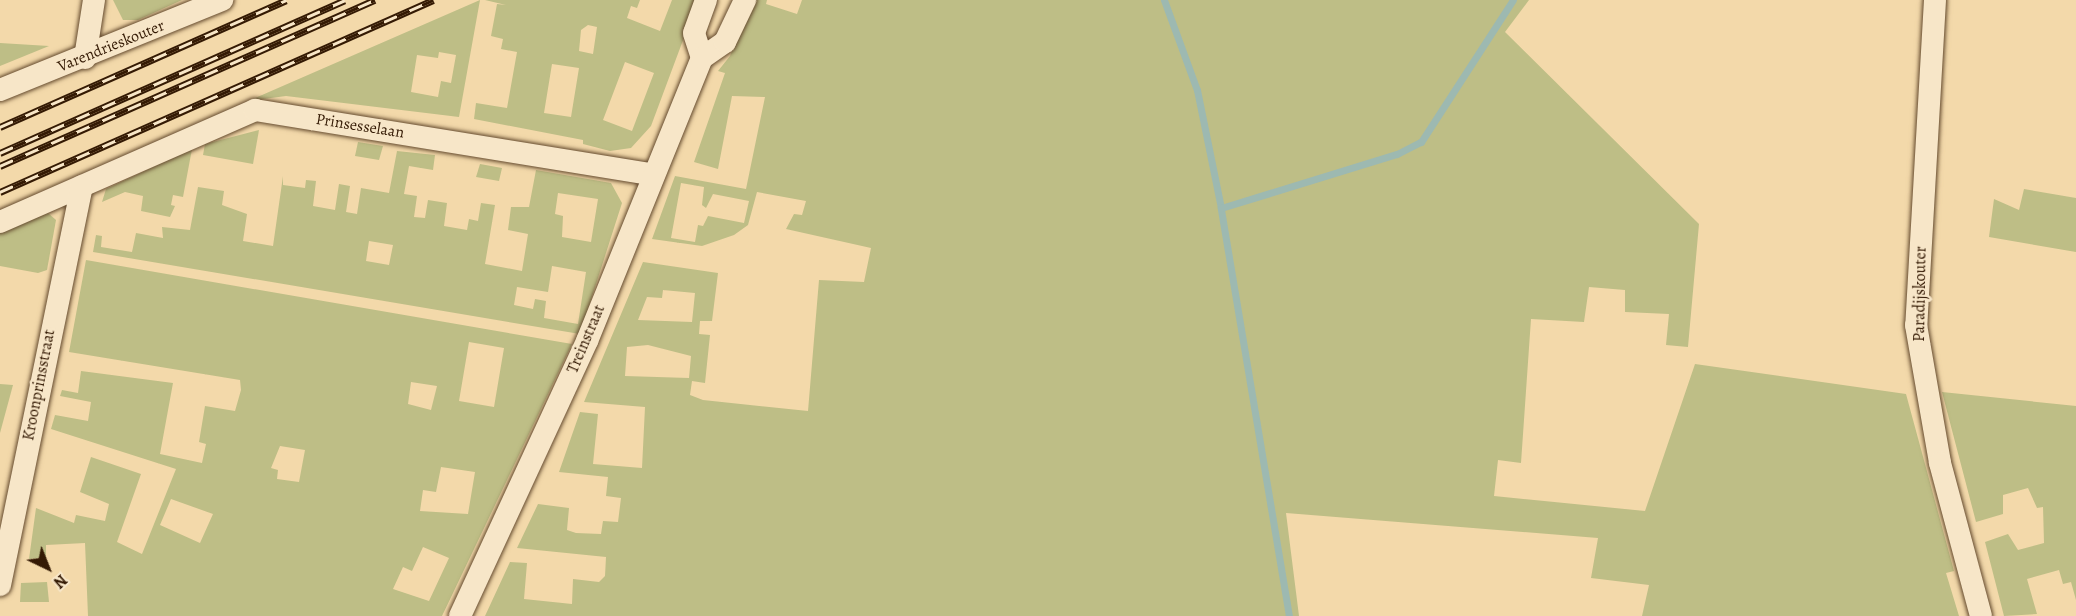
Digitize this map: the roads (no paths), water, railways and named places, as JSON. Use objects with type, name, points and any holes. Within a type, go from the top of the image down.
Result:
[{"type":"street","points":[[85,57],[94,0]]},
{"type":"street","name":"Varendrieskouter","points":[[0,90],[222,0]]},
{"type":"street","points":[[706,0],[694,33],[702,58],[725,42],[745,0]]},
{"type":"street","name":"Paradijskouter","points":[[1935,0],[1916,325],[1940,463],[1981,616]]},
{"type":"street","name":"Treinstraat","points":[[460,616],[588,341],[652,174],[702,58]]},
{"type":"street","name":"Prinsesselaan","points":[[0,222],[255,110],[652,174]]},
{"type":"street","name":"Kroonprinsstraat","points":[[0,585],[82,186]]},
{"type":"waterway","points":[[1164,0],[1197,90],[1221,208]]},
{"type":"waterway","points":[[1289,616],[1221,208],[1397,154],[1421,142],[1513,0]]},
{"type":"railway","points":[[0,127],[286,0]]},
{"type":"railway","points":[[0,153],[345,0]]},
{"type":"railway","points":[[0,166],[375,0]]},
{"type":"railway","points":[[0,192],[433,0]]}]
